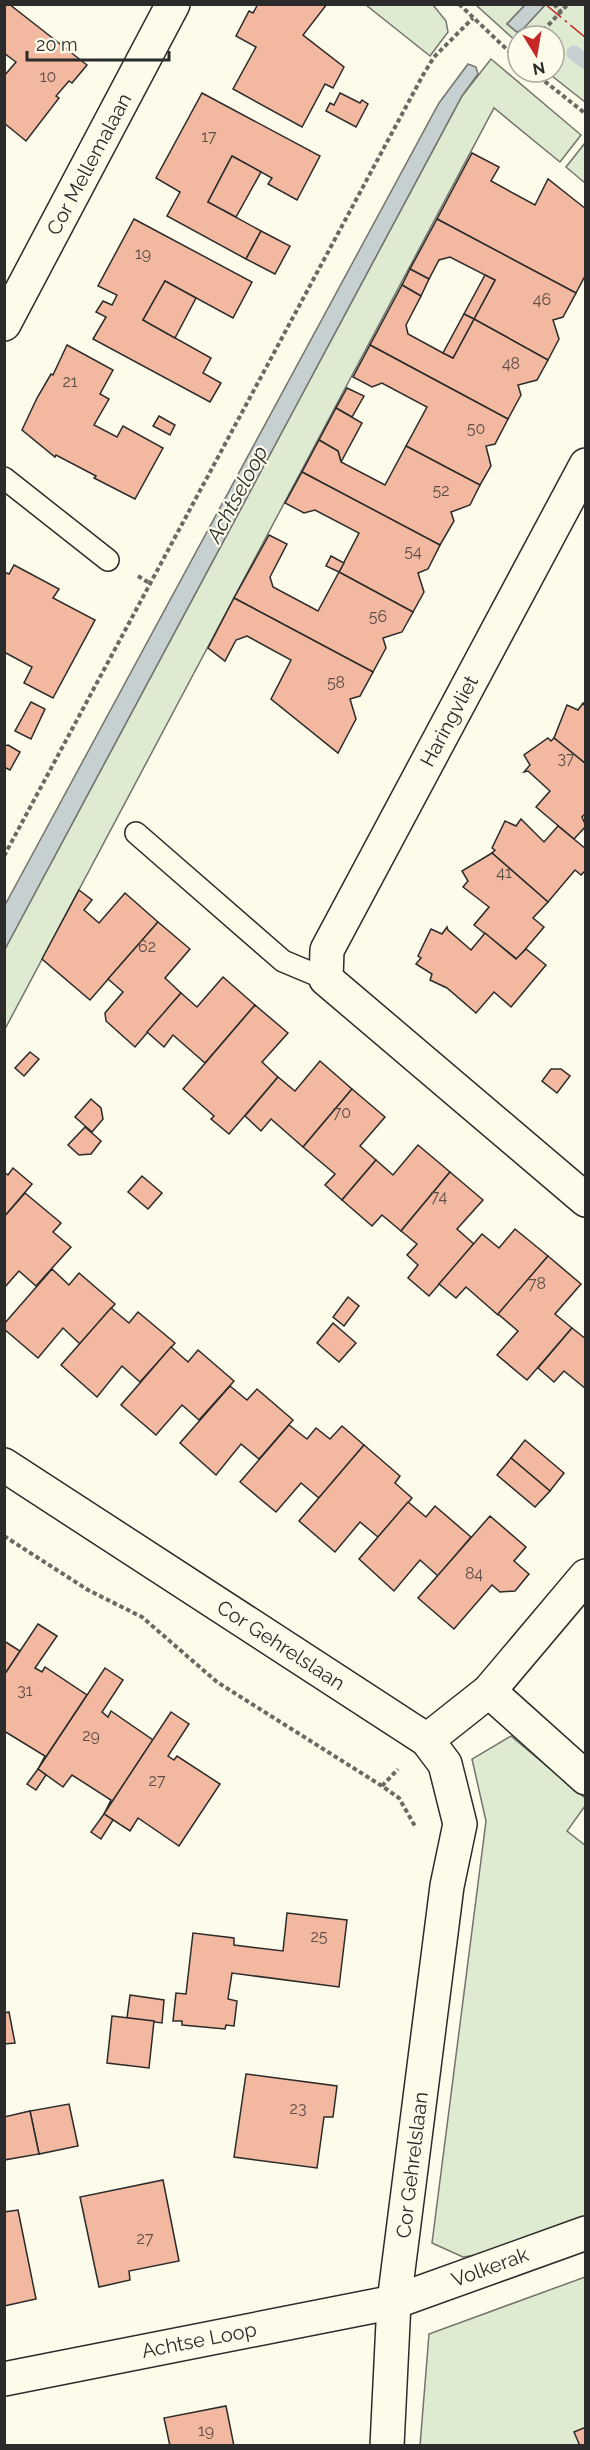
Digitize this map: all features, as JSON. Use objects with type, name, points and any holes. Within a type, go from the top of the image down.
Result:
[{"type":"street","name":"Cor Mellemalaan","points":[[4,324],[172,4]]},
{"type":"street","name":"Haringvliet","points":[[326,980],[327,950],[585,465]]},
{"type":"street","points":[[326,980],[585,1200]]},
{"type":"street","name":"Cor Gehrelslaan","points":[[4,1466],[427,1740],[445,1764],[460,1824],[447,1886],[394,2302],[387,2445]]},
{"type":"street","points":[[427,1740],[489,1691],[585,1576]]},
{"type":"street","points":[[489,1691],[585,1778]]},
{"type":"street","name":"Volkerak","points":[[394,2302],[585,2233]]},
{"type":"street","name":"Achtse Loop","points":[[4,2379],[394,2302]]},
{"type":"lane","points":[[4,478],[108,560]]},
{"type":"lane","points":[[136,833],[283,961],[326,980]]},
{"type":"path","points":[[459,4],[506,49]]},
{"type":"path","points":[[555,4],[560,10]]},
{"type":"path","points":[[548,24],[568,4]]},
{"type":"path","points":[[4,856],[423,75],[434,57],[473,18]]},
{"type":"path","points":[[548,84],[585,114]]},
{"type":"path","points":[[4,1536],[88,1590],[142,1617],[217,1682],[399,1798],[447,1886]]},
{"type":"green space","points":[[366,5],[433,5],[446,21],[448,32],[430,56]]},
{"type":"green space","points":[[476,5],[525,5],[506,24],[506,32]]},
{"type":"green space","points":[[545,5],[585,5],[585,102],[562,84],[566,84],[566,24],[528,24]]},
{"type":"green space","points":[[491,59],[506,72],[506,84],[521,84],[581,135],[560,162],[494,108],[5,1029],[5,949],[462,96]]},
{"type":"green space","points":[[585,143],[585,183],[566,167]]},
{"type":"green space","points":[[511,1736],[585,1798],[585,1806],[567,1831],[586,1846],[585,2221],[517,2249],[463,2257],[432,2243],[486,1821],[472,1759]]},
{"type":"green space","points":[[585,2277],[585,2445],[420,2446],[429,2334]]},
{"type":"water","points":[[525,5],[545,5],[528,24],[507,24]]},
{"type":"water","name":"Achtseloop","points":[[468,64],[476,67],[478,74],[462,96],[5,949],[5,905],[439,103]]},
{"type":"building","points":[[4,4],[9,4],[87,65],[72,83],[69,81],[56,96],[59,98],[26,141],[4,123],[4,76],[16,62],[4,53]]},
{"type":"building","points":[[258,4],[327,4],[303,35],[344,67],[333,88],[325,84],[302,127],[233,89],[256,47],[236,36],[249,11],[253,13]]},
{"type":"building","points":[[202,93],[320,156],[297,200],[268,184],[272,178],[232,156],[208,202],[261,231],[246,259],[167,216],[180,192],[156,178]]},
{"type":"building","points":[[340,93],[360,103],[362,100],[368,104],[356,127],[326,111],[330,103],[334,105]]},
{"type":"building","points":[[472,153],[499,167],[491,181],[535,205],[548,179],[586,209],[586,274],[576,293],[437,219]]},
{"type":"building","points":[[232,156],[261,172],[236,217],[208,202]]},
{"type":"building","points":[[134,219],[252,282],[233,318],[165,281],[143,320],[211,358],[203,373],[221,383],[210,402],[93,339],[106,317],[96,312],[103,301],[112,305],[117,295],[98,286]]},
{"type":"building","points":[[437,219],[576,293],[563,317],[553,320],[559,339],[548,360],[474,319],[495,280],[450,257],[439,260],[429,279],[410,269]]},
{"type":"building","points":[[261,231],[290,246],[275,274],[246,259]]},
{"type":"building","points":[[410,269],[429,279],[421,296],[402,285]]},
{"type":"building","points":[[485,275],[495,280],[474,319],[464,314]]},
{"type":"building","points":[[165,281],[196,298],[175,338],[143,320]]},
{"type":"building","points":[[402,285],[421,296],[406,325],[408,334],[443,353],[453,358],[474,319],[548,360],[537,380],[518,385],[521,395],[508,419],[370,345]]},
{"type":"building","points":[[464,314],[474,319],[453,358],[443,353]]},
{"type":"building","points":[[67,345],[113,370],[100,394],[109,399],[94,425],[117,437],[123,426],[163,448],[135,499],[56,455],[55,457],[22,430]]},
{"type":"building","points":[[370,345],[508,419],[495,444],[486,446],[491,466],[480,485],[406,446],[427,407],[382,383],[372,387],[353,377]]},
{"type":"building","points":[[347,388],[364,396],[352,417],[336,408]]},
{"type":"building","points":[[336,408],[362,423],[341,462],[338,451],[319,440]]},
{"type":"building","points":[[159,416],[175,425],[170,435],[153,426]]},
{"type":"building","points":[[319,440],[338,451],[341,462],[385,485],[406,446],[480,485],[470,505],[451,512],[454,521],[440,545],[302,472]]},
{"type":"building","points":[[302,472],[440,545],[428,569],[418,573],[424,592],[413,612],[339,572],[359,533],[315,510],[304,513],[285,503]]},
{"type":"building","points":[[269,535],[287,544],[270,577],[273,587],[318,611],[339,572],[413,612],[402,632],[383,638],[386,648],[373,672],[234,598]]},
{"type":"building","points":[[331,556],[344,563],[339,572],[326,566]]},
{"type":"building","points":[[14,565],[59,589],[53,598],[95,620],[53,698],[24,683],[32,667],[4,652],[4,572],[9,574]]},
{"type":"building","points":[[234,598],[373,672],[360,696],[350,699],[356,719],[338,753],[271,699],[291,660],[247,636],[236,640],[225,661],[208,648]]},
{"type":"building","points":[[31,702],[45,709],[31,739],[15,731]]},
{"type":"building","points":[[583,703],[586,708],[586,764],[554,738],[567,705],[578,710]]},
{"type":"building","points":[[548,738],[551,741],[554,738],[586,764],[586,813],[582,817],[586,826],[574,839],[536,807],[550,791],[528,771],[524,772],[530,765],[524,755]]},
{"type":"building","points":[[8,745],[20,752],[10,770],[4,767],[4,746]]},
{"type":"building","points":[[521,819],[544,842],[558,826],[586,849],[586,870],[581,875],[575,870],[548,902],[492,853],[495,850],[492,848],[505,821],[516,826]]},
{"type":"building","points":[[492,853],[548,902],[533,918],[544,927],[517,959],[474,925],[489,907],[463,887],[468,881],[462,871]]},
{"type":"building","points":[[79,890],[92,900],[84,910],[99,923],[125,893],[158,922],[90,1000],[42,959]]},
{"type":"building","points":[[158,922],[190,949],[165,978],[181,993],[135,1047],[106,1021],[105,1013],[123,992],[108,979]]},
{"type":"building","points":[[447,927],[471,950],[485,933],[516,959],[526,949],[546,965],[511,1007],[494,992],[476,1013],[447,988],[430,980],[432,974],[416,964],[421,958],[418,956],[431,929],[442,934]]},
{"type":"building","points":[[223,977],[255,1005],[205,1063],[173,1035],[164,1047],[147,1032],[181,993],[197,1007]]},
{"type":"building","points":[[255,1005],[288,1033],[262,1062],[278,1077],[229,1134],[211,1119],[214,1116],[183,1089]]},
{"type":"building","points":[[30,1052],[39,1059],[24,1076],[15,1068]]},
{"type":"building","points":[[320,1061],[352,1089],[303,1147],[271,1119],[261,1131],[245,1116],[278,1077],[295,1091]]},
{"type":"building","points":[[551,1069],[561,1069],[570,1076],[557,1093],[542,1081]]},
{"type":"building","points":[[352,1089],[385,1117],[360,1146],[376,1160],[342,1200],[325,1185],[335,1174],[303,1147]]},
{"type":"building","points":[[91,1099],[101,1108],[103,1119],[92,1132],[75,1117]]},
{"type":"building","points":[[85,1127],[101,1141],[91,1154],[79,1155],[68,1145]]},
{"type":"building","points":[[418,1145],[450,1172],[401,1231],[382,1215],[372,1226],[342,1200],[376,1160],[393,1175]]},
{"type":"building","points":[[13,1168],[32,1184],[4,1217],[4,1172],[8,1175]]},
{"type":"building","points":[[450,1172],[483,1200],[457,1229],[474,1244],[429,1296],[408,1278],[418,1265],[407,1255],[417,1244],[401,1231]]},
{"type":"building","points":[[142,1176],[162,1193],[148,1209],[128,1192]]},
{"type":"building","points":[[25,1193],[61,1223],[53,1232],[71,1247],[36,1286],[19,1271],[4,1288],[4,1217]]},
{"type":"building","points":[[515,1229],[548,1256],[498,1315],[466,1287],[456,1298],[439,1284],[482,1234],[499,1248]]},
{"type":"building","points":[[548,1256],[581,1284],[555,1314],[572,1328],[527,1380],[497,1355],[518,1331],[498,1314]]},
{"type":"building","points":[[52,1269],[69,1285],[79,1273],[115,1304],[80,1344],[63,1328],[38,1358],[4,1329],[4,1324]]},
{"type":"building","points":[[348,1297],[359,1306],[344,1326],[333,1317]]},
{"type":"building","points":[[111,1308],[129,1323],[138,1312],[175,1343],[140,1382],[122,1366],[97,1397],[61,1365]]},
{"type":"building","points":[[333,1323],[356,1343],[339,1362],[317,1343]]},
{"type":"building","points":[[572,1328],[586,1339],[586,1389],[564,1371],[554,1382],[538,1368]]},
{"type":"building","points":[[171,1347],[188,1362],[198,1350],[234,1381],[199,1420],[182,1405],[156,1435],[121,1405]]},
{"type":"building","points":[[230,1386],[247,1400],[257,1389],[293,1420],[259,1459],[241,1444],[216,1475],[180,1443]]},
{"type":"building","points":[[289,1425],[307,1439],[316,1428],[330,1439],[342,1426],[364,1445],[319,1498],[301,1483],[276,1512],[240,1482]]},
{"type":"building","points":[[525,1440],[564,1473],[550,1491],[511,1458]]},
{"type":"building","points":[[364,1445],[400,1476],[395,1483],[412,1498],[378,1537],[360,1522],[335,1552],[299,1521]]},
{"type":"building","points":[[511,1458],[550,1491],[535,1507],[497,1475]]},
{"type":"building","points":[[408,1502],[426,1517],[435,1506],[471,1537],[438,1576],[420,1560],[394,1591],[359,1559]]},
{"type":"building","points":[[490,1516],[526,1547],[514,1561],[529,1574],[515,1591],[500,1592],[492,1585],[454,1629],[418,1598]]},
{"type":"building","points":[[38,1624],[57,1636],[35,1668],[42,1672],[45,1667],[87,1695],[38,1769],[45,1756],[4,1731],[4,1675]]},
{"type":"building","points":[[4,1641],[20,1651],[4,1675]]},
{"type":"building","points":[[105,1668],[123,1680],[102,1712],[108,1717],[111,1711],[153,1740],[104,1814],[111,1800],[72,1775],[63,1787],[38,1769]]},
{"type":"building","points":[[171,1712],[189,1724],[168,1756],[174,1760],[177,1756],[220,1784],[179,1846],[138,1818],[130,1831],[104,1814]]},
{"type":"building","points":[[38,1769],[46,1775],[36,1790],[27,1784]]},
{"type":"building","points":[[104,1814],[113,1820],[101,1839],[91,1832]]},
{"type":"building","points":[[287,1913],[347,1920],[339,1987],[232,1973],[228,1999],[237,2001],[234,2026],[226,2025],[225,2029],[182,2025],[182,2021],[173,2021],[176,1993],[186,1994],[193,1933],[234,1938],[234,1945],[283,1951]]},
{"type":"building","points":[[130,1995],[164,2000],[162,2023],[127,2018]]},
{"type":"building","points":[[9,2012],[15,2043],[4,2044],[4,2013]]},
{"type":"building","points":[[112,2016],[154,2021],[149,2068],[107,2063]]},
{"type":"building","points":[[246,2074],[337,2086],[333,2117],[324,2117],[317,2168],[234,2157]]},
{"type":"building","points":[[69,2104],[78,2146],[39,2154],[30,2111]]},
{"type":"building","points":[[30,2111],[39,2154],[4,2160],[4,2117]]},
{"type":"building","points":[[163,2180],[179,2261],[129,2271],[130,2280],[99,2287],[80,2197]]},
{"type":"building","points":[[18,2210],[36,2299],[4,2306],[4,2212]]},
{"type":"building","points":[[226,2406],[234,2446],[170,2446],[164,2418]]},
{"type":"building","points":[[586,2427],[586,2446],[580,2446],[574,2432]]},
{"type":"waterway","points":[[574,53],[586,62]]},
{"type":"power","points":[[545,4],[586,38]]}]
